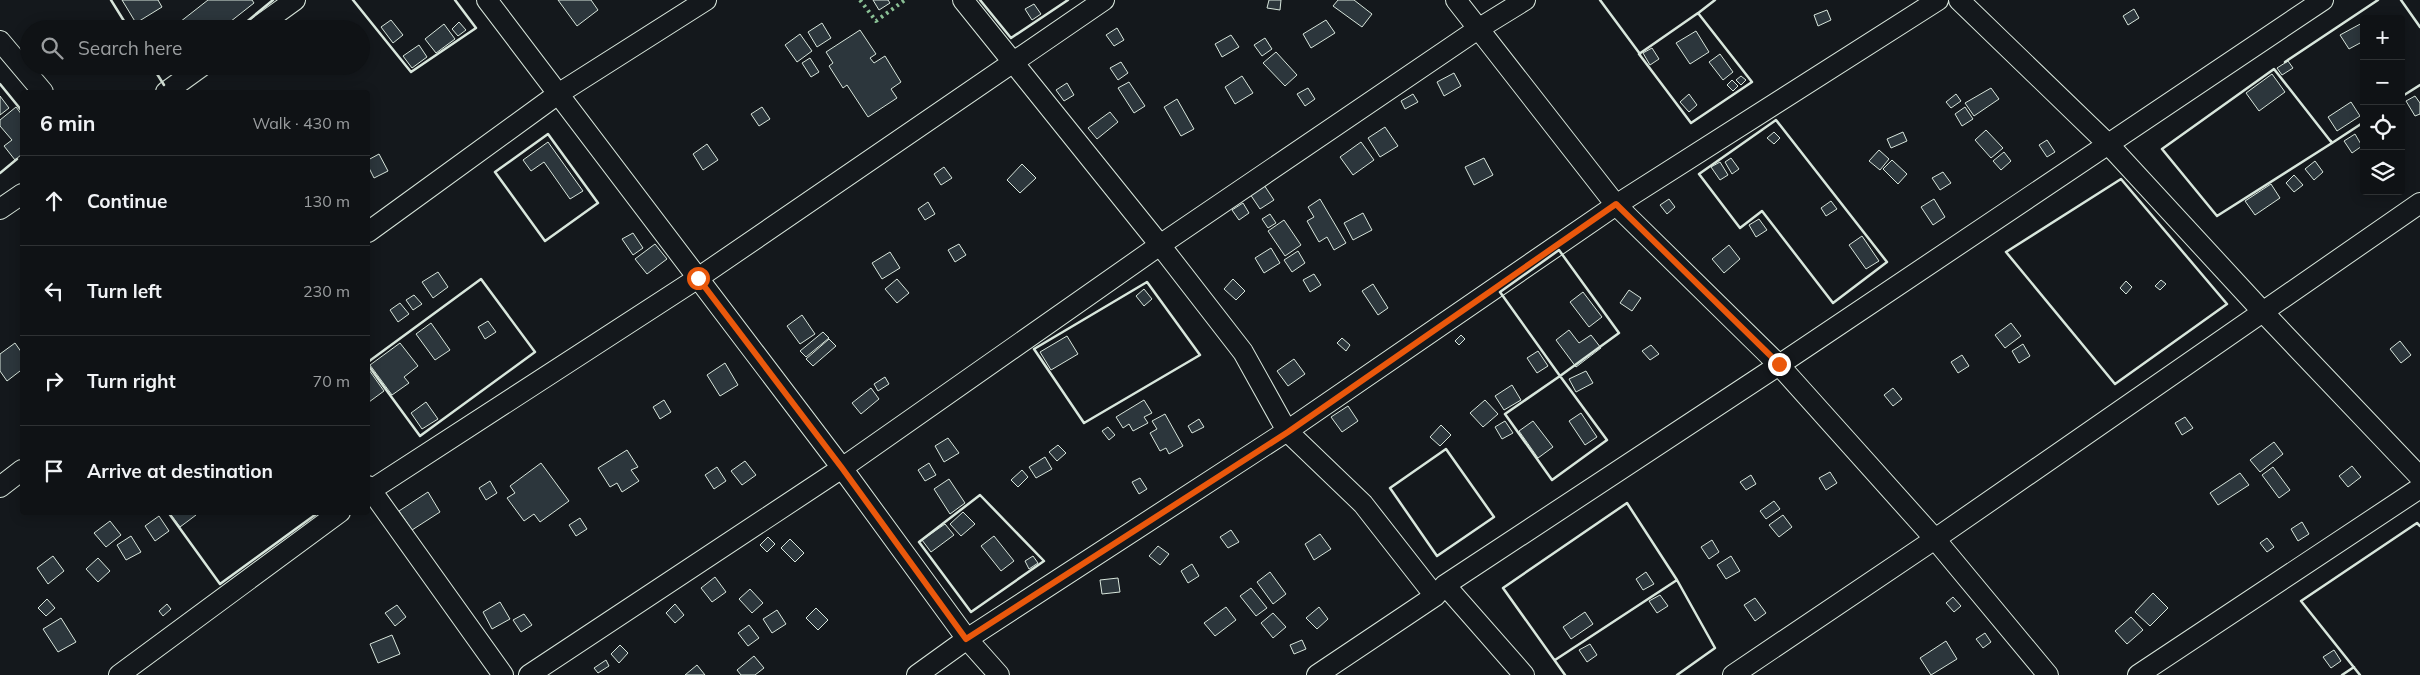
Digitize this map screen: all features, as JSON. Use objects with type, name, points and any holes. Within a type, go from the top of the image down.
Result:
[{"type":"street","points":[[267,20],[295,0]]},
{"type":"street","points":[[487,0],[842,468],[966,639],[999,675]]},
{"type":"street","points":[[370,231],[558,94],[706,0]]},
{"type":"street","points":[[963,0],[1160,245],[1243,352],[1288,432],[1363,504],[1440,590],[1524,675]]},
{"type":"street","points":[[370,488],[698,278],[1104,0]]},
{"type":"street","points":[[1456,0],[1616,204],[1779,364],[1935,538],[2048,675]]},
{"type":"street","points":[[528,675],[842,468],[1160,245],[1478,29],[1525,0]]},
{"type":"street","points":[[918,675],[966,639],[1288,432],[1616,204],[1938,0]]},
{"type":"street","points":[[1959,0],[2109,145],[2263,312],[2420,477]]},
{"type":"street","points":[[1316,675],[1440,590],[2109,145],[2323,0]]},
{"type":"street","points":[[0,41],[20,65]]},
{"type":"street","points":[[29,75],[41,90]]},
{"type":"street","points":[[169,90],[190,75]]},
{"type":"street","points":[[0,209],[20,195]]},
{"type":"street","points":[[1733,675],[2420,203]]},
{"type":"street","points":[[0,487],[20,472]]},
{"type":"street","points":[[2138,675],[2420,488]]},
{"type":"street","points":[[370,492],[503,675]]},
{"type":"street","points":[[119,675],[336,515]]},
{"type":"building","points":[[122,0],[158,0],[162,7],[141,20],[134,20]]},
{"type":"building","points":[[208,0],[252,0],[254,3],[232,20],[182,20]]},
{"type":"building","points":[[558,0],[591,0],[598,10],[577,26]]},
{"type":"building","points":[[873,0],[888,0],[890,3],[879,10]]},
{"type":"building","points":[[1269,0],[1281,0],[1280,10],[1267,8]]},
{"type":"building","points":[[1338,0],[1354,0],[1372,14],[1362,27],[1333,6]]},
{"type":"building","points":[[1034,4],[1041,14],[1032,20],[1025,9]]},
{"type":"building","points":[[2134,9],[2139,18],[2128,25],[2123,16]]},
{"type":"building","points":[[1827,10],[1831,20],[1818,26],[1814,15]]},
{"type":"building","points":[[391,20],[403,35],[393,43],[381,27]]},
{"type":"building","points":[[1326,20],[1335,33],[1311,48],[1303,34]]},
{"type":"building","points":[[459,22],[466,30],[458,36],[452,29]]},
{"type":"building","points":[[822,23],[831,38],[817,47],[808,32]]},
{"type":"building","points":[[444,24],[455,39],[436,53],[425,39]]},
{"type":"building","points":[[2360,24],[2360,43],[2349,49],[2340,35]]},
{"type":"building","points":[[1117,28],[1124,40],[1114,46],[1106,35]]},
{"type":"building","points":[[860,30],[876,54],[870,58],[874,63],[885,56],[901,82],[891,89],[897,98],[868,117],[847,85],[843,88],[829,66],[833,63],[826,52]]},
{"type":"building","points":[[1696,31],[1709,52],[1690,64],[1676,43]]},
{"type":"building","points":[[800,34],[812,51],[797,62],[785,45]]},
{"type":"building","points":[[1231,35],[1239,47],[1222,57],[1215,44]]},
{"type":"building","points":[[1265,38],[1272,49],[1262,56],[1254,45]]},
{"type":"building","points":[[419,45],[427,57],[412,68],[403,56]]},
{"type":"building","points":[[1652,48],[1659,59],[1650,65],[1643,53]]},
{"type":"building","points":[[1276,52],[1297,75],[1285,86],[1263,63]]},
{"type":"building","points":[[1720,54],[1733,72],[1723,80],[1709,62]]},
{"type":"building","points":[[810,58],[819,72],[811,77],[802,63]]},
{"type":"building","points":[[2288,61],[2293,68],[2282,75],[2277,68]]},
{"type":"building","points":[[1121,62],[1128,73],[1118,80],[1110,68]]},
{"type":"building","points":[[1454,73],[1461,86],[1444,96],[1437,82]]},
{"type":"building","points":[[2272,74],[2285,92],[2259,111],[2246,93]]},
{"type":"building","points":[[1242,76],[1253,93],[1235,104],[1225,87]]},
{"type":"building","points":[[1741,76],[1746,80],[1741,85],[1736,80]]},
{"type":"building","points":[[1732,80],[1738,86],[1733,91],[1727,85]]},
{"type":"building","points":[[1129,82],[1145,106],[1134,113],[1118,88]]},
{"type":"building","points":[[1067,83],[1074,95],[1064,101],[1056,90]]},
{"type":"building","points":[[1308,88],[1315,99],[1305,106],[1297,94]]},
{"type":"building","points":[[1991,88],[1999,99],[1974,116],[1965,103]]},
{"type":"building","points":[[1413,94],[1418,102],[1405,109],[1401,101]]},
{"type":"building","points":[[1689,94],[1697,105],[1689,112],[1680,102]]},
{"type":"building","points":[[1956,94],[1961,101],[1951,108],[1946,102]]},
{"type":"building","points":[[0,96],[9,108],[0,115]]},
{"type":"building","points":[[2415,96],[2420,103],[2420,114],[2415,116],[2406,101]]},
{"type":"building","points":[[1177,99],[1194,129],[1181,136],[1164,107]]},
{"type":"building","points":[[2351,102],[2360,116],[2337,131],[2328,117]]},
{"type":"building","points":[[16,107],[20,112],[20,156],[15,160],[4,146],[12,140],[0,126],[0,120]]},
{"type":"building","points":[[762,107],[770,119],[759,126],[751,114]]},
{"type":"building","points":[[1965,107],[1973,119],[1962,126],[1955,114]]},
{"type":"building","points":[[1110,112],[1118,122],[1097,139],[1088,128]]},
{"type":"building","points":[[1385,127],[1398,146],[1380,157],[1368,138]]},
{"type":"building","points":[[1986,130],[2003,148],[1991,158],[1975,140]]},
{"type":"building","points":[[1774,132],[1780,138],[1774,144],[1767,138]]},
{"type":"building","points":[[1903,132],[1907,141],[1891,148],[1887,139]]},
{"type":"building","points":[[2355,134],[2360,143],[2360,147],[2352,153],[2344,141]]},
{"type":"building","points":[[2047,140],[2055,152],[2047,157],[2039,145]]},
{"type":"building","points":[[548,142],[583,191],[570,199],[544,162],[531,171],[523,160]]},
{"type":"building","points":[[1361,142],[1374,160],[1353,175],[1340,157]]},
{"type":"building","points":[[707,144],[718,160],[703,170],[693,154]]},
{"type":"building","points":[[1879,150],[1889,159],[1880,170],[1869,161]]},
{"type":"building","points":[[2004,152],[2011,161],[2001,170],[1993,161]]},
{"type":"building","points":[[379,154],[388,171],[374,178],[370,170],[370,159]]},
{"type":"building","points":[[1484,158],[1493,175],[1474,185],[1465,167]]},
{"type":"building","points":[[1731,158],[1739,169],[1732,174],[1725,162]]},
{"type":"building","points":[[1892,160],[1907,174],[1898,184],[1883,169]]},
{"type":"building","points":[[2315,161],[2323,172],[2314,180],[2305,169]]},
{"type":"building","points":[[1720,162],[1728,175],[1720,180],[1711,167]]},
{"type":"building","points":[[1022,164],[1036,178],[1020,193],[1007,180]]},
{"type":"building","points":[[944,167],[952,178],[941,185],[934,174]]},
{"type":"building","points":[[1943,172],[1951,183],[1940,190],[1932,178]]},
{"type":"building","points":[[2294,175],[2303,185],[2294,192],[2286,183]]},
{"type":"building","points":[[2271,184],[2280,198],[2255,215],[2245,201]]},
{"type":"building","points":[[1264,185],[1274,200],[1260,209],[1250,194]]},
{"type":"building","points":[[1320,199],[1346,243],[1334,250],[1327,237],[1319,242],[1307,221],[1314,217],[1308,207]]},
{"type":"building","points":[[1669,199],[1675,207],[1667,214],[1660,205]]},
{"type":"building","points":[[1934,199],[1945,217],[1933,225],[1921,207]]},
{"type":"building","points":[[1831,201],[1837,209],[1826,216],[1821,208]]},
{"type":"building","points":[[928,202],[935,214],[925,220],[918,209]]},
{"type":"building","points":[[1243,203],[1249,213],[1239,220],[1232,210]]},
{"type":"building","points":[[1363,213],[1372,230],[1353,240],[1344,223]]},
{"type":"building","points":[[1270,214],[1276,223],[1268,228],[1262,219]]},
{"type":"building","points":[[1759,219],[1767,230],[1756,237],[1749,225]]},
{"type":"building","points":[[1284,220],[1301,245],[1285,256],[1268,231]]},
{"type":"building","points":[[633,233],[643,248],[633,255],[622,239]]},
{"type":"building","points":[[1862,236],[1879,261],[1866,269],[1849,245]]},
{"type":"building","points":[[655,244],[667,259],[647,274],[635,259]]},
{"type":"building","points":[[959,244],[966,255],[955,262],[948,250]]},
{"type":"building","points":[[1729,245],[1740,259],[1724,273],[1712,259]]},
{"type":"building","points":[[1271,248],[1280,263],[1264,273],[1255,258]]},
{"type":"building","points":[[1298,251],[1305,263],[1292,272],[1284,260]]},
{"type":"building","points":[[890,252],[900,268],[882,279],[872,263]]},
{"type":"building","points":[[438,272],[448,287],[433,298],[422,282]]},
{"type":"building","points":[[1314,274],[1321,285],[1310,292],[1303,280]]},
{"type":"building","points":[[897,279],[909,293],[897,303],[885,289]]},
{"type":"building","points":[[1233,279],[1245,291],[1236,300],[1224,289]]},
{"type":"building","points":[[2161,280],[2166,284],[2160,290],[2155,286]]},
{"type":"building","points":[[2126,281],[2132,287],[2126,294],[2120,288]]},
{"type":"building","points":[[1373,284],[1388,308],[1378,315],[1362,291]]},
{"type":"building","points":[[1144,289],[1152,299],[1144,306],[1136,296]]},
{"type":"building","points":[[1629,290],[1641,298],[1632,311],[1620,303]]},
{"type":"building","points":[[1583,292],[1602,317],[1589,327],[1570,302]]},
{"type":"building","points":[[414,295],[422,304],[413,310],[406,300]]},
{"type":"building","points":[[400,303],[409,314],[398,322],[390,310]]},
{"type":"building","points":[[802,315],[815,334],[800,344],[787,326]]},
{"type":"building","points":[[488,321],[496,332],[485,339],[478,327]]},
{"type":"building","points":[[431,323],[450,350],[435,360],[416,334]]},
{"type":"building","points":[[2011,323],[2021,336],[2005,348],[1995,335]]},
{"type":"building","points":[[1569,330],[1579,343],[1591,335],[1601,348],[1576,367],[1556,340]]},
{"type":"building","points":[[823,332],[829,338],[806,357],[800,351]]},
{"type":"building","points":[[1461,335],[1465,339],[1459,345],[1455,341]]},
{"type":"building","points":[[1067,336],[1078,354],[1051,370],[1040,352]]},
{"type":"building","points":[[1342,338],[1350,345],[1346,351],[1337,343]]},
{"type":"building","points":[[829,339],[836,346],[813,366],[806,359]]},
{"type":"building","points":[[2400,341],[2411,355],[2401,363],[2390,349]]},
{"type":"building","points":[[15,343],[20,350],[20,371],[7,381],[0,371],[0,354]]},
{"type":"building","points":[[400,343],[418,366],[404,377],[409,383],[392,395],[370,365]]},
{"type":"building","points":[[2023,344],[2030,356],[2019,363],[2012,351]]},
{"type":"building","points":[[1651,345],[1659,354],[1650,360],[1642,351]]},
{"type":"building","points":[[1538,351],[1548,366],[1537,373],[1527,358]]},
{"type":"building","points":[[1962,355],[1969,366],[1958,373],[1951,362]]},
{"type":"building","points":[[1294,359],[1305,374],[1288,386],[1277,371]]},
{"type":"building","points":[[725,363],[738,385],[720,396],[707,375]]},
{"type":"building","points":[[370,371],[384,391],[370,401]]},
{"type":"building","points":[[1586,371],[1593,383],[1576,392],[1569,379]]},
{"type":"building","points":[[885,377],[889,384],[878,391],[874,384]]},
{"type":"building","points":[[1512,385],[1521,400],[1504,410],[1495,396]]},
{"type":"building","points":[[871,388],[879,399],[861,414],[852,403]]},
{"type":"building","points":[[1893,388],[1902,399],[1893,406],[1884,395]]},
{"type":"building","points":[[664,400],[671,412],[660,419],[653,407]]},
{"type":"building","points":[[1144,400],[1152,413],[1144,417],[1148,423],[1133,431],[1129,424],[1123,428],[1116,417]]},
{"type":"building","points":[[1485,400],[1498,414],[1483,427],[1470,413]]},
{"type":"building","points":[[426,402],[438,419],[422,429],[411,413]]},
{"type":"building","points":[[1348,406],[1358,421],[1342,432],[1331,417]]},
{"type":"building","points":[[1581,413],[1597,437],[1585,445],[1569,421]]},
{"type":"building","points":[[1165,414],[1183,446],[1169,454],[1166,448],[1160,451],[1150,433],[1157,429],[1152,421]]},
{"type":"building","points":[[2185,417],[2193,428],[2182,435],[2175,423]]},
{"type":"building","points":[[1199,419],[1204,427],[1192,433],[1188,426]]},
{"type":"building","points":[[1505,421],[1513,433],[1502,439],[1495,427]]},
{"type":"building","points":[[1533,421],[1553,447],[1538,458],[1519,431]]},
{"type":"building","points":[[1441,425],[1451,435],[1440,446],[1430,437]]},
{"type":"building","points":[[1108,427],[1115,435],[1109,440],[1102,431]]},
{"type":"building","points":[[948,438],[959,453],[944,462],[935,446]]},
{"type":"building","points":[[2274,442],[2283,454],[2260,472],[2250,460]]},
{"type":"building","points":[[1058,445],[1066,453],[1057,461],[1049,452]]},
{"type":"building","points":[[627,450],[638,467],[631,470],[639,481],[622,492],[617,483],[610,487],[598,468]]},
{"type":"building","points":[[1045,457],[1052,469],[1036,478],[1029,467]]},
{"type":"building","points":[[745,461],[756,475],[742,485],[731,471]]},
{"type":"building","points":[[541,463],[569,501],[540,522],[534,514],[524,521],[507,498],[515,493],[510,486]]},
{"type":"building","points":[[929,463],[936,475],[925,481],[918,470]]},
{"type":"building","points":[[2352,466],[2361,477],[2348,487],[2339,476]]},
{"type":"building","points":[[717,467],[726,481],[714,489],[705,475]]},
{"type":"building","points":[[2273,467],[2290,490],[2279,498],[2262,475]]},
{"type":"building","points":[[1022,470],[1028,477],[1018,487],[1011,480]]},
{"type":"building","points":[[1830,472],[1837,483],[1826,490],[1819,478]]},
{"type":"building","points":[[2240,473],[2249,485],[2218,505],[2210,493]]},
{"type":"building","points":[[1751,475],[1756,484],[1746,490],[1740,482]]},
{"type":"building","points":[[1140,478],[1147,489],[1139,494],[1132,482]]},
{"type":"building","points":[[949,479],[965,503],[950,514],[934,489]]},
{"type":"building","points":[[490,481],[497,493],[486,500],[479,488]]},
{"type":"building","points":[[428,492],[440,512],[412,530],[399,511]]},
{"type":"building","points":[[1774,501],[1780,509],[1766,519],[1760,511]]},
{"type":"building","points":[[963,512],[975,524],[961,536],[950,524]]},
{"type":"building","points":[[171,515],[196,515],[180,527]]},
{"type":"building","points":[[1783,515],[1792,527],[1779,537],[1769,525]]},
{"type":"building","points":[[159,516],[169,531],[155,541],[145,526]]},
{"type":"building","points":[[580,518],[587,529],[576,536],[569,525]]},
{"type":"building","points":[[110,521],[121,535],[106,547],[94,533]]},
{"type":"building","points":[[2302,522],[2309,534],[2298,541],[2291,529]]},
{"type":"building","points":[[945,524],[954,535],[931,552],[922,540]]},
{"type":"building","points":[[1231,530],[1239,542],[1228,548],[1220,537]]},
{"type":"building","points":[[1320,534],[1331,549],[1314,560],[1305,544]]},
{"type":"building","points":[[131,536],[141,552],[126,560],[117,545]]},
{"type":"building","points":[[994,536],[1014,561],[1001,571],[981,546]]},
{"type":"building","points":[[768,537],[775,544],[767,552],[760,545]]},
{"type":"building","points":[[2267,538],[2274,547],[2267,552],[2260,543]]},
{"type":"building","points":[[790,539],[804,553],[795,562],[781,548]]},
{"type":"building","points":[[1712,540],[1719,552],[1709,559],[1701,547]]},
{"type":"building","points":[[1158,546],[1169,554],[1160,565],[1149,556]]},
{"type":"building","points":[[53,556],[64,571],[48,584],[37,568]]},
{"type":"building","points":[[1033,556],[1038,563],[1029,569],[1025,561]]},
{"type":"building","points":[[1731,556],[1740,571],[1726,579],[1717,565]]},
{"type":"building","points":[[98,558],[110,571],[98,582],[86,569]]},
{"type":"building","points":[[1192,564],[1199,576],[1188,583],[1181,571]]},
{"type":"building","points":[[1270,572],[1286,594],[1273,604],[1257,582]]},
{"type":"building","points":[[1646,572],[1654,584],[1643,590],[1636,579]]},
{"type":"building","points":[[715,577],[726,592],[712,602],[701,588]]},
{"type":"building","points":[[1118,578],[1120,592],[1102,594],[1100,580]]},
{"type":"building","points":[[1251,588],[1267,608],[1256,616],[1240,596]]},
{"type":"building","points":[[750,589],[763,603],[752,613],[739,599]]},
{"type":"building","points":[[2153,593],[2168,608],[2150,626],[2135,612]]},
{"type":"building","points":[[1660,595],[1668,606],[1657,613],[1649,601]]},
{"type":"building","points":[[1953,597],[1961,606],[1954,612],[1946,603]]},
{"type":"building","points":[[1755,598],[1766,613],[1755,621],[1744,605]]},
{"type":"building","points":[[47,599],[55,608],[46,616],[38,608]]},
{"type":"building","points":[[500,602],[510,619],[492,629],[483,612]]},
{"type":"building","points":[[167,604],[171,609],[163,616],[159,611]]},
{"type":"building","points":[[675,604],[684,615],[675,623],[666,613]]},
{"type":"building","points":[[397,605],[406,617],[395,626],[385,613]]},
{"type":"building","points":[[1226,607],[1236,620],[1215,636],[1204,623]]},
{"type":"building","points":[[1319,607],[1328,619],[1317,629],[1306,618]]},
{"type":"building","points":[[816,608],[828,620],[818,630],[806,618]]},
{"type":"building","points":[[777,610],[786,624],[772,633],[763,619]]},
{"type":"building","points":[[1585,612],[1593,624],[1571,639],[1563,627]]},
{"type":"building","points":[[1273,613],[1286,627],[1273,638],[1261,623]]},
{"type":"building","points":[[524,614],[532,625],[521,632],[513,620]]},
{"type":"building","points":[[2131,617],[2143,630],[2127,644],[2115,631]]},
{"type":"building","points":[[61,618],[76,642],[58,652],[43,629]]},
{"type":"building","points":[[749,625],[759,638],[748,646],[738,633]]},
{"type":"building","points":[[1985,633],[1991,642],[1983,648],[1976,639]]},
{"type":"building","points":[[392,635],[400,654],[378,663],[370,644]]},
{"type":"building","points":[[1302,640],[1306,649],[1294,654],[1290,645]]},
{"type":"building","points":[[1946,641],[1957,659],[1931,675],[1920,658]]},
{"type":"building","points":[[1590,644],[1597,655],[1587,662],[1579,650]]},
{"type":"building","points":[[620,645],[628,653],[619,663],[611,654]]},
{"type":"building","points":[[2334,650],[2341,661],[2331,668],[2323,657]]},
{"type":"building","points":[[754,656],[764,668],[755,675],[741,675],[737,670]]},
{"type":"building","points":[[606,660],[609,666],[598,673],[594,668]]},
{"type":"building","points":[[697,665],[705,675],[685,675]]},
{"type":"hedge","points":[[860,0],[876,21],[905,0]]},
{"type":"wall","points":[[111,0],[123,20]]},
{"type":"wall","points":[[249,20],[273,0]]},
{"type":"wall","points":[[353,0],[369,20]]},
{"type":"wall","points":[[370,21],[411,72],[476,28],[455,0]]},
{"type":"wall","points":[[980,0],[1011,38],[1068,0]]},
{"type":"wall","points":[[1600,0],[1640,54]]},
{"type":"wall","points":[[1697,14],[1715,0]]},
{"type":"wall","points":[[2285,62],[2378,0]]},
{"type":"wall","points":[[2401,0],[2420,27]]},
{"type":"wall","points":[[1698,13],[1752,82],[1691,123],[1639,54],[1698,13]]},
{"type":"wall","points":[[2274,69],[2332,143],[2217,216],[2162,149],[2274,69]]},
{"type":"wall","points":[[158,75],[164,85]]},
{"type":"wall","points":[[0,84],[20,109]]},
{"type":"wall","points":[[2405,94],[2420,85]]},
{"type":"wall","points":[[1776,120],[1887,262],[1833,303],[1762,211],[1740,228],[1699,174],[1776,120]]},
{"type":"wall","points":[[2331,141],[2332,143],[2360,125]]},
{"type":"wall","points":[[548,134],[598,203],[545,241],[495,172],[548,134]]},
{"type":"wall","points":[[0,173],[17,159]]},
{"type":"wall","points":[[2121,179],[2227,304],[2115,384],[2006,252],[2121,179]]},
{"type":"wall","points":[[1559,250],[1619,333],[1560,376],[1500,292],[1559,250]]},
{"type":"wall","points":[[370,361],[481,279],[535,352],[420,436],[370,368]]},
{"type":"wall","points":[[1147,282],[1200,355],[1084,423],[1034,349],[1147,282]]},
{"type":"wall","points":[[1560,376],[1607,440],[1552,480],[1505,414],[1560,376]]},
{"type":"wall","points":[[1446,449],[1494,517],[1437,556],[1390,488],[1446,449]]},
{"type":"wall","points":[[980,495],[1044,561],[971,612],[919,542],[980,495]]},
{"type":"wall","points":[[1555,660],[1677,580],[1627,503],[1503,588],[1565,675]]},
{"type":"wall","points":[[170,515],[220,584],[315,515]]},
{"type":"wall","points":[[2360,675],[2301,601],[2417,523],[2420,526]]},
{"type":"wall","points":[[1677,580],[1715,648],[1677,675]]},
{"type":"wall","points":[[2342,675],[2354,667]]},
{"type":"route","points":[[698,278],[842,468],[966,639],[1288,432],[1616,204],[1779,364]]}]
